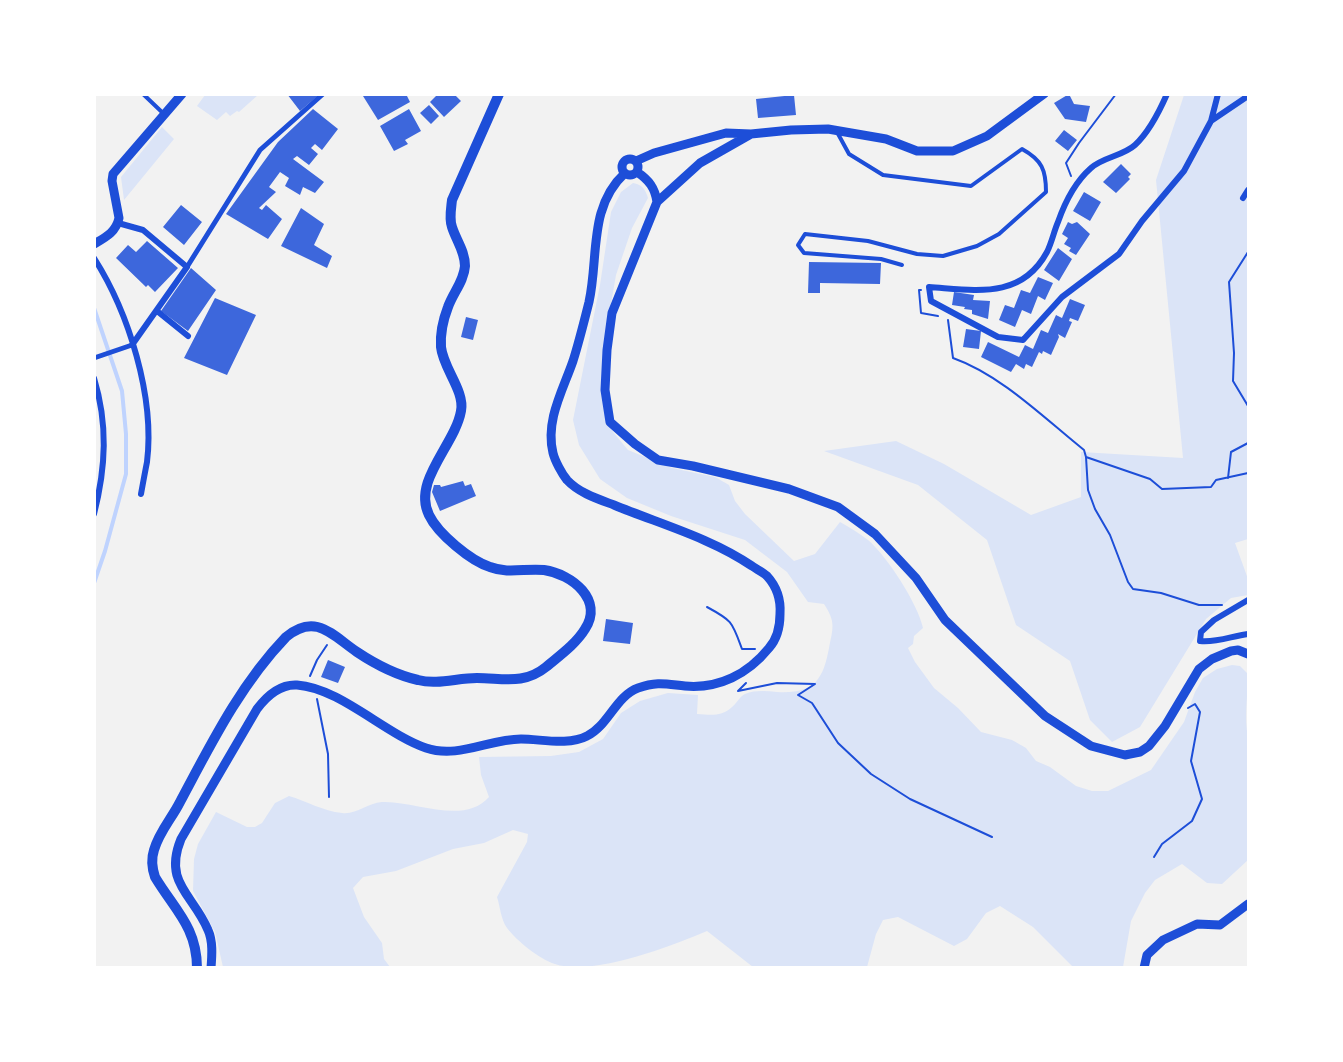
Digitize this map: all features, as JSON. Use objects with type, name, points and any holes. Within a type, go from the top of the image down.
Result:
[{"type":"main road","points":[[197,968],[193,935],[154,877],[152,857],[158,838],[238,696],[278,645],[294,630],[312,626],[336,635],[355,651],[374,662],[417,680],[428,682],[477,678],[511,681],[524,679],[543,669],[578,638],[589,621],[590,604],[582,589],[575,583],[564,576],[544,570],[504,570],[484,565],[442,532],[429,515],[424,493],[431,474],[453,433],[462,407],[458,391],[445,365],[441,346],[442,325],[462,279],[465,262],[460,243],[452,227],[450,211],[452,200],[499,94]]},
{"type":"street","points":[[94,244],[112,232],[118,223],[113,174],[182,94]]},
{"type":"street","points":[[94,358],[132,345],[187,267],[260,150],[323,94]]},
{"type":"street","points":[[637,172],[630,175],[625,173],[622,168],[626,160],[636,161],[654,153],[726,133],[836,130],[886,140],[917,151],[952,151],[987,136],[1044,94]]},
{"type":"street","points":[[1167,94],[1159,111],[1135,145],[1092,166],[1077,184],[1065,203],[1047,252],[1027,276],[1005,288],[971,290],[929,287],[931,301],[998,337],[1023,340],[1062,297],[1119,254],[1142,221],[1184,171],[1211,121],[1218,94]]},
{"type":"street","points":[[1211,121],[1248,96]]},
{"type":"street","points":[[751,134],[700,163],[657,202],[612,313],[605,390],[610,422],[658,460],[789,489],[838,507],[875,534],[916,578],[945,620],[1045,716],[1091,746],[1125,755],[1140,752],[1149,746],[1165,726],[1199,669],[1212,659],[1231,651],[1238,650],[1248,653]]},
{"type":"street","points":[[636,161],[639,168],[637,172]]},
{"type":"street","points":[[637,172],[647,179],[656,191],[657,202]]},
{"type":"street","points":[[211,968],[211,945],[208,931],[177,880],[175,868],[177,849],[198,808],[265,699],[285,687],[297,685],[312,689],[335,698],[427,748],[450,751],[467,749],[497,740],[584,738],[605,722],[611,711],[634,689],[657,682],[709,686],[726,682],[746,669],[771,646],[779,628],[781,600],[766,576],[731,552],[588,495],[566,479],[553,454],[551,428],[557,401],[573,360],[591,291],[600,215],[608,192],[625,173]]},
{"type":"street","points":[[1243,198],[1248,190]]},
{"type":"street","points":[[118,223],[143,230],[187,267]]},
{"type":"street","points":[[94,258],[114,297],[132,345],[146,406],[147,460],[141,494]]},
{"type":"street","points":[[157,311],[188,336]]},
{"type":"street","points":[[94,378],[105,429],[102,477],[94,514]]},
{"type":"street","points":[[1248,600],[1214,620],[1201,632],[1200,641],[1210,642],[1248,634]]},
{"type":"street","points":[[1144,968],[1147,955],[1163,940],[1197,924],[1220,925],[1248,904]]},
{"type":"lane","points":[[143,94],[165,116]]},
{"type":"lane","points":[[836,130],[849,154],[883,175],[972,186],[1022,149],[1034,156],[1045,170],[1046,192],[999,234],[977,246],[943,256],[917,254],[868,241],[805,234],[798,245],[804,253],[881,259],[902,265]]},
{"type":"path","points":[[1072,179],[1066,163],[1116,94]]},
{"type":"path","points":[[1248,252],[1229,282],[1234,353],[1233,381],[1248,406]]},
{"type":"path","points":[[929,287],[919,290],[921,313],[939,316]]},
{"type":"path","points":[[948,318],[953,358],[966,362],[1002,385],[1084,450],[1088,490],[1133,589],[1161,593],[1199,605],[1218,604],[1234,607]]},
{"type":"path","points":[[1228,478],[1231,452],[1248,443]]},
{"type":"path","points":[[1086,457],[1150,479],[1162,489],[1211,487],[1216,480],[1248,473]]},
{"type":"path","points":[[707,607],[729,619],[734,626],[742,649],[758,648]]},
{"type":"path","points":[[329,797],[328,754],[312,689],[317,660],[325,646],[336,635]]},
{"type":"path","points":[[746,669],[752,677],[738,691],[777,683],[815,684],[798,695],[812,703],[838,743],[871,774],[910,799],[992,837]]},
{"type":"path","points":[[1154,857],[1162,844],[1192,821],[1202,799],[1191,761],[1200,712],[1195,704],[1186,709]]},
{"type":"shaded area","points":[[205,95],[258,95],[239,112],[230,116],[226,112],[217,120],[197,106]]},
{"type":"shaded area","points":[[1184,95],[1248,95],[1248,539],[1235,543],[1248,579],[1248,595],[1231,598],[1206,619],[1140,727],[1112,742],[1090,720],[1070,661],[1016,625],[987,540],[918,485],[824,451],[896,441],[944,464],[1031,515],[1081,497],[1081,452],[1183,458],[1156,180]]},
{"type":"shaded area","points":[[162,127],[174,139],[124,200],[121,177]]},
{"type":"shaded area","points":[[633,183],[643,188],[648,198],[632,228],[616,275],[608,321],[604,407],[613,432],[628,450],[672,468],[715,477],[729,485],[735,501],[745,514],[794,561],[815,554],[840,522],[868,540],[876,547],[901,581],[920,618],[923,628],[914,636],[913,644],[908,648],[915,662],[934,688],[958,708],[981,732],[1012,740],[1026,748],[1036,761],[1050,767],[1076,786],[1092,791],[1108,791],[1151,770],[1184,722],[1203,678],[1217,669],[1232,665],[1240,666],[1248,674],[1246,714],[1248,860],[1222,884],[1207,883],[1182,864],[1155,880],[1145,893],[1131,921],[1123,967],[1073,967],[1033,927],[1000,906],[986,913],[967,939],[954,946],[898,917],[883,920],[876,934],[867,967],[753,967],[707,931],[653,951],[610,963],[571,967],[555,964],[535,954],[522,944],[507,928],[502,917],[497,897],[527,842],[528,834],[513,830],[484,843],[453,849],[396,871],[363,877],[353,888],[364,917],[382,943],[384,959],[390,967],[223,967],[215,932],[193,891],[194,859],[198,844],[216,812],[247,827],[255,827],[262,823],[275,803],[289,796],[342,813],[382,802],[438,810],[466,810],[489,797],[481,775],[479,757],[551,756],[579,752],[603,739],[621,713],[640,701],[668,693],[698,695],[697,714],[716,715],[728,710],[745,694],[757,691],[799,691],[808,688],[819,677],[827,659],[832,630],[832,621],[824,604],[808,602],[787,572],[745,540],[671,516],[627,498],[600,479],[579,445],[573,420],[600,285],[611,212],[621,192]]},
{"type":"building","points":[[287,94],[320,94],[300,111]]},
{"type":"building","points":[[365,94],[406,94],[410,102],[378,120],[363,96]]},
{"type":"building","points":[[438,94],[454,94],[461,101],[444,117],[430,102]]},
{"type":"building","points":[[1069,94],[1074,104],[1090,106],[1086,122],[1065,119],[1054,103]]},
{"type":"building","points":[[794,95],[796,115],[758,118],[756,99]]},
{"type":"building","points":[[429,105],[439,116],[431,124],[420,113]]},
{"type":"building","points":[[313,109],[338,129],[322,150],[315,144],[311,148],[318,154],[309,165],[297,156],[293,159],[324,182],[315,193],[303,187],[300,195],[285,186],[289,178],[280,172],[269,187],[276,192],[259,208],[262,210],[266,205],[282,219],[268,239],[226,214],[278,142]]},
{"type":"building","points":[[409,109],[421,131],[405,140],[408,144],[394,151],[380,126]]},
{"type":"building","points":[[1064,130],[1077,140],[1068,151],[1055,141]]},
{"type":"building","points":[[1121,164],[1131,174],[1128,177],[1130,179],[1116,193],[1103,182]]},
{"type":"building","points":[[1084,192],[1101,202],[1090,221],[1073,211]]},
{"type":"building","points":[[181,205],[202,222],[184,245],[163,227]]},
{"type":"building","points":[[301,208],[324,224],[314,245],[332,256],[327,268],[281,246]]},
{"type":"building","points":[[1068,222],[1072,224],[1077,222],[1090,234],[1076,255],[1064,244],[1068,238],[1062,234]]},
{"type":"building","points":[[147,241],[178,268],[155,292],[148,285],[146,287],[116,258],[128,245],[136,252]]},
{"type":"building","points":[[1058,248],[1072,259],[1059,281],[1044,270]]},
{"type":"building","points":[[809,262],[881,263],[880,284],[820,283],[820,293],[808,293]]},
{"type":"building","points":[[191,268],[216,290],[188,331],[161,311]]},
{"type":"building","points":[[1038,277],[1053,283],[1045,300],[1038,296],[1031,314],[1022,310],[1015,327],[999,320],[1005,305],[1014,308],[1021,290],[1030,293]]},
{"type":"building","points":[[954,292],[974,295],[973,300],[990,301],[988,319],[972,314],[972,310],[964,309],[965,307],[952,305]]},
{"type":"building","points":[[215,298],[256,315],[227,375],[184,358]]},
{"type":"building","points":[[1070,299],[1085,305],[1078,321],[1070,318],[1069,321],[1072,322],[1065,338],[1058,334],[1059,337],[1051,355],[1043,351],[1042,354],[1039,352],[1032,367],[1026,364],[1024,369],[1016,364],[1011,372],[981,357],[988,342],[1019,357],[1025,345],[1033,349],[1041,330],[1048,333],[1056,315],[1062,318]]},
{"type":"building","points":[[466,317],[478,320],[473,340],[461,337]]},
{"type":"building","points":[[966,329],[981,331],[979,349],[963,347]]},
{"type":"building","points":[[463,481],[465,486],[471,484],[476,496],[440,511],[432,492],[434,485],[441,487]]},
{"type":"building","points":[[606,619],[633,623],[630,644],[603,641]]},
{"type":"building","points":[[328,660],[345,667],[338,683],[321,677]]},
{"type":"waterway","points":[[94,308],[122,391],[126,434],[126,474],[94,583]]}]
